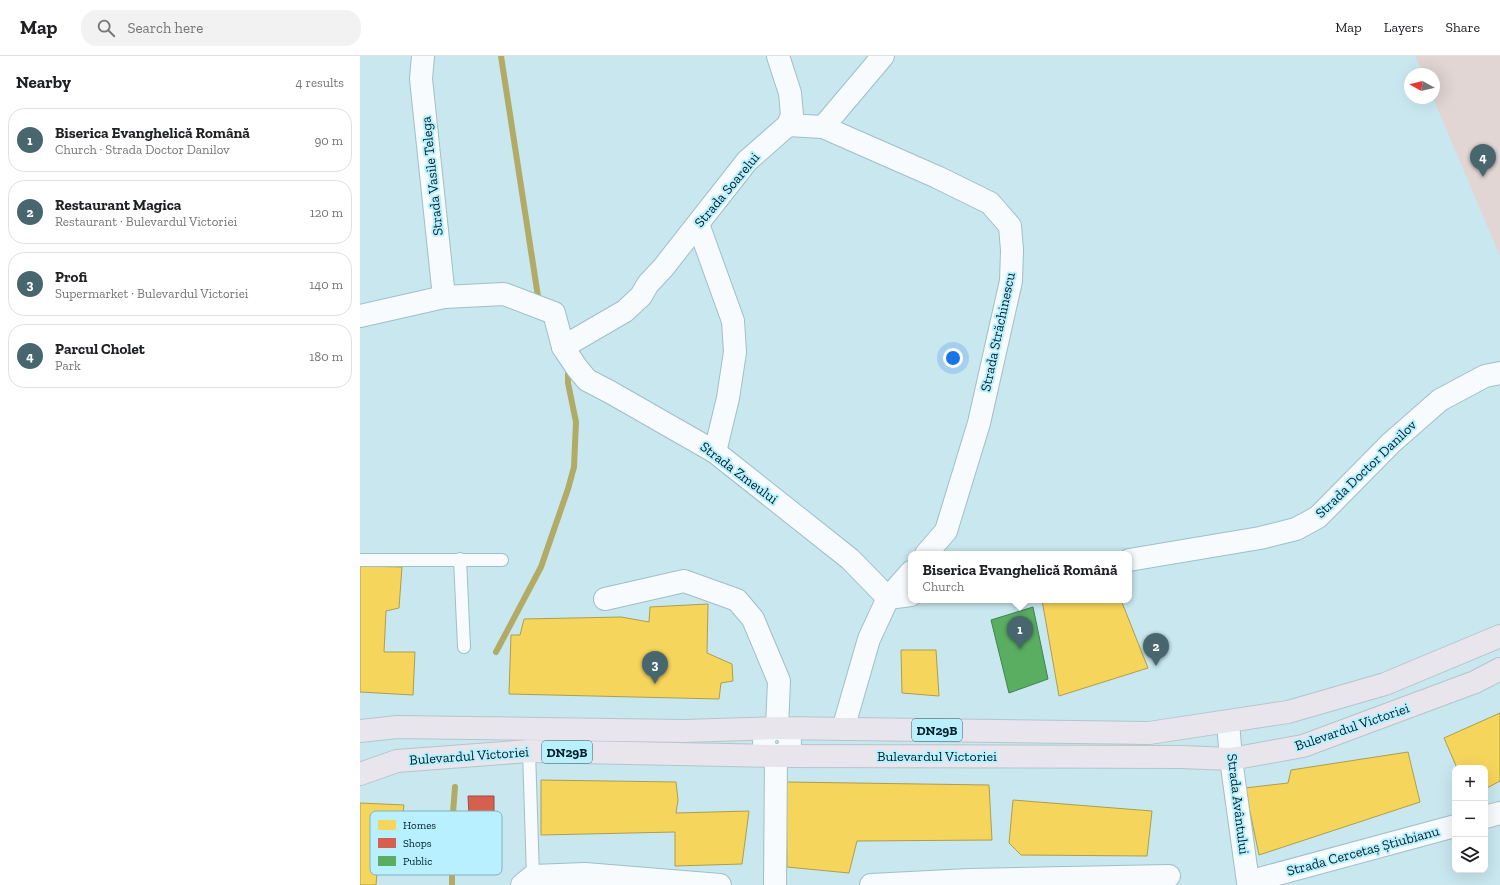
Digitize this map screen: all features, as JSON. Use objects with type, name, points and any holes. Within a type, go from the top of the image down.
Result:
[{"type":"main road","name":"Bulevardul Victoriei","points":[[360,731],[397,727],[684,731],[777,728],[1149,733],[1288,712],[1385,684],[1500,636]]},
{"type":"main road","name":"Bulevardul Victoriei","points":[[360,774],[397,761],[529,751],[776,756],[1181,757],[1231,759],[1303,746],[1475,682],[1500,669]]},
{"type":"street","name":"Strada Vasile Telega","points":[[423,56],[421,78],[444,297]]},
{"type":"street","points":[[778,56],[790,93],[792,115],[788,125]]},
{"type":"street","points":[[823,127],[883,56]]},
{"type":"street","name":"Strada Străchinescu","points":[[788,125],[823,127],[937,177],[990,203],[1010,226],[1012,250],[1011,281],[979,423],[946,531],[929,551]]},
{"type":"street","name":"Strada Soarelui","points":[[563,347],[625,311],[641,296],[648,284],[663,268],[747,161],[788,125]]},
{"type":"street","points":[[698,224],[733,321],[735,352],[733,368],[728,398],[715,452]]},
{"type":"street","points":[[360,316],[444,297],[504,294],[554,312],[563,347]]},
{"type":"street","name":"Strada Zmeului","points":[[563,347],[586,380],[610,392],[715,452],[850,559],[888,598]]},
{"type":"street","name":"Strada Doctor Danilov","points":[[1132,559],[1260,538],[1296,529],[1318,517],[1391,443],[1440,400],[1485,376],[1500,373]]},
{"type":"street","points":[[843,729],[869,639],[888,598],[908,575]]},
{"type":"street","points":[[605,599],[684,581],[737,600],[753,619],[779,681],[777,728],[769,731],[764,737],[764,746],[768,753],[776,756],[775,885]]},
{"type":"street","points":[[888,598],[908,595]]},
{"type":"street","name":"Strada Avântului","points":[[1228,722],[1231,759],[1249,883]]},
{"type":"street","points":[[1488,816],[1500,813]]},
{"type":"street","name":"Strada Cercetaș Știubianu","points":[[1249,883],[1452,827]]},
{"type":"street","points":[[528,881],[585,874],[720,885]]},
{"type":"street","points":[[871,885],[968,880],[1169,876]]},
{"type":"lane","points":[[460,559],[464,647]]},
{"type":"lane","points":[[360,560],[502,560]]},
{"type":"lane","points":[[528,881],[529,751]]},
{"type":"shaded area","points":[[1415,56],[1500,56],[1500,256],[1436,104],[1440,104],[1440,68],[1420,68]]},
{"type":"building: Homes","points":[[360,566],[402,567],[399,608],[386,611],[384,652],[415,652],[413,695],[360,692]]},
{"type":"building: Homes","points":[[1043,603],[1122,603],[1148,668],[1059,696]]},
{"type":"building: Homes","points":[[708,604],[707,653],[732,664],[733,681],[721,683],[719,699],[509,694],[511,635],[520,635],[524,619],[621,617],[649,622],[650,607]]},
{"type":"building: Homes","points":[[901,650],[936,650],[939,696],[902,693]]},
{"type":"building: Homes","points":[[1500,713],[1500,781],[1488,787],[1488,765],[1456,765],[1444,738]]},
{"type":"building: Homes","points":[[1408,752],[1420,802],[1259,855],[1245,788],[1288,783],[1291,770]]},
{"type":"building: Homes","points":[[541,780],[676,782],[678,800],[676,813],[749,811],[742,864],[675,866],[675,832],[541,835]]},
{"type":"building: Homes","points":[[786,782],[989,785],[992,840],[857,841],[849,873],[787,867]]},
{"type":"building: Homes","points":[[1013,800],[1152,811],[1147,856],[1021,855],[1009,843]]},
{"type":"building: Homes","points":[[360,803],[404,805],[403,811],[370,811],[370,875],[377,875],[376,885],[360,885]]},
{"type":"building: Shops","points":[[468,796],[494,796],[494,811],[469,811]]},
{"type":"building: Public","points":[[1033,607],[1048,679],[1009,693],[991,620]]},
{"type":"waterway","points":[[501,56],[539,303]]},
{"type":"waterway","points":[[496,652],[541,567],[574,467],[576,422],[568,383],[568,367]]},
{"type":"waterway","points":[[453,811],[455,787]]},
{"type":"waterway","points":[[452,875],[452,885]]},
{"type":"place","name":"Parcul Cholet","points":[[1483,177]]},
{"type":"place","name":"Biserica Evanghelică Română","points":[[1020,649]]},
{"type":"place","name":"Restaurant Magica","points":[[1156,666]]},
{"type":"place","name":"Profi","points":[[655,684]]}]
